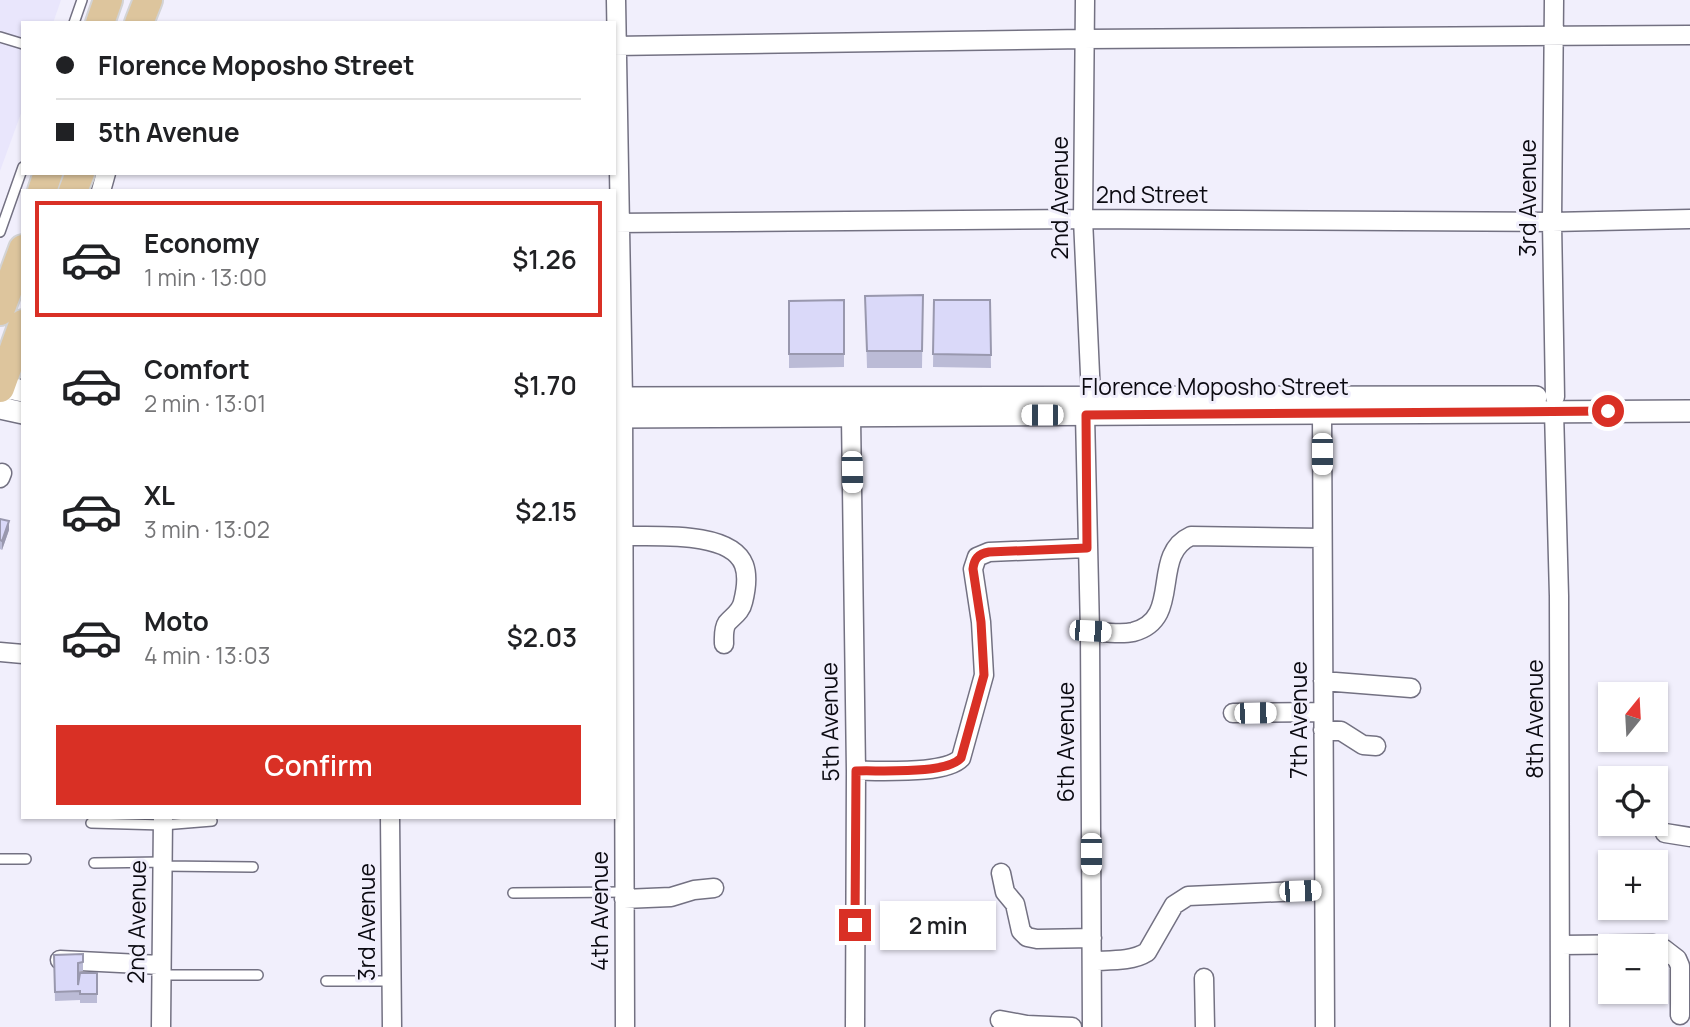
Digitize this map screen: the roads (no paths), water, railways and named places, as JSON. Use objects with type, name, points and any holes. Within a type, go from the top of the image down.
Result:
[{"type":"main road","points":[[101,21],[108,0]]},
{"type":"main road","points":[[140,21],[148,0]]},
{"type":"main road","points":[[0,311],[14,253]]},
{"type":"main road","points":[[0,386],[21,329]]},
{"type":"street","name":"4th Avenue","points":[[615,0],[615,21]]},
{"type":"street","name":"2nd Avenue","points":[[1085,0],[1083,219],[1088,405]]},
{"type":"street","name":"3rd Avenue","points":[[1554,0],[1552,222],[1555,404]]},
{"type":"street","points":[[616,46],[1085,39],[1690,35]]},
{"type":"street","name":"4th Avenue","points":[[616,134],[618,408],[623,537],[625,1027]]},
{"type":"street","name":"2nd Street","points":[[617,223],[1083,219],[1552,222],[1690,219]]},
{"type":"street","points":[[0,386],[21,391]]},
{"type":"street","name":"Florence Moposho Street","points":[[618,408],[851,417],[1088,405],[1322,413],[1690,396]]},
{"type":"street","name":"Florence Moposho Street","points":[[618,408],[1555,404],[1690,411]]},
{"type":"street","name":"8th Avenue","points":[[1555,404],[1559,596],[1560,1027]]},
{"type":"street","name":"6th Avenue","points":[[1088,405],[1092,1027]]},
{"type":"street","points":[[0,408],[21,413]]},
{"type":"street","name":"7th Avenue","points":[[1322,413],[1325,1027]]},
{"type":"street","name":"5th Avenue","points":[[851,417],[856,771],[855,1027]]},
{"type":"street","points":[[1090,631],[1126,633],[1136,631],[1151,621],[1163,604],[1171,552],[1182,540],[1191,536],[1321,538]]},
{"type":"street","points":[[623,537],[700,539],[713,541],[735,553],[743,562],[747,576],[743,606],[727,624],[724,645]]},
{"type":"street","points":[[856,771],[940,768],[956,764],[961,758],[984,675],[981,622],[973,569],[977,557],[989,552],[1087,548]]},
{"type":"street","points":[[0,652],[21,654]]},
{"type":"street","points":[[1323,681],[1411,688]]},
{"type":"street","points":[[1233,713],[1323,721],[1363,745],[1376,746]]},
{"type":"street","name":"3rd Avenue","points":[[390,819],[392,1027]]},
{"type":"street","name":"2nd Avenue","points":[[161,1027],[163,821]]},
{"type":"street","points":[[1668,833],[1690,837]]},
{"type":"street","points":[[1001,873],[1005,892],[1015,904],[1021,931],[1027,937],[1092,938]]},
{"type":"street","points":[[624,895],[671,897],[694,890],[714,888]]},
{"type":"street","points":[[1092,961],[1128,959],[1147,952],[1174,905],[1188,896],[1324,890]]},
{"type":"street","points":[[1560,945],[1646,943],[1664,949],[1677,959],[1679,966],[1680,1015]]},
{"type":"street","points":[[60,960],[160,970]]},
{"type":"street","points":[[1204,978],[1205,1027]]},
{"type":"street","points":[[1000,1020],[1027,1025],[1072,1027]]},
{"type":"lane","points":[[75,21],[82,0]]},
{"type":"lane","points":[[0,37],[21,43]]},
{"type":"lane","points":[[0,232],[21,173]]},
{"type":"lane","points":[[91,823],[212,821]]},
{"type":"lane","points":[[0,859],[26,859]]},
{"type":"lane","points":[[94,863],[253,867]]},
{"type":"lane","points":[[513,893],[624,895]]},
{"type":"lane","points":[[160,970],[258,975]]},
{"type":"lane","points":[[326,981],[392,981]]}]
